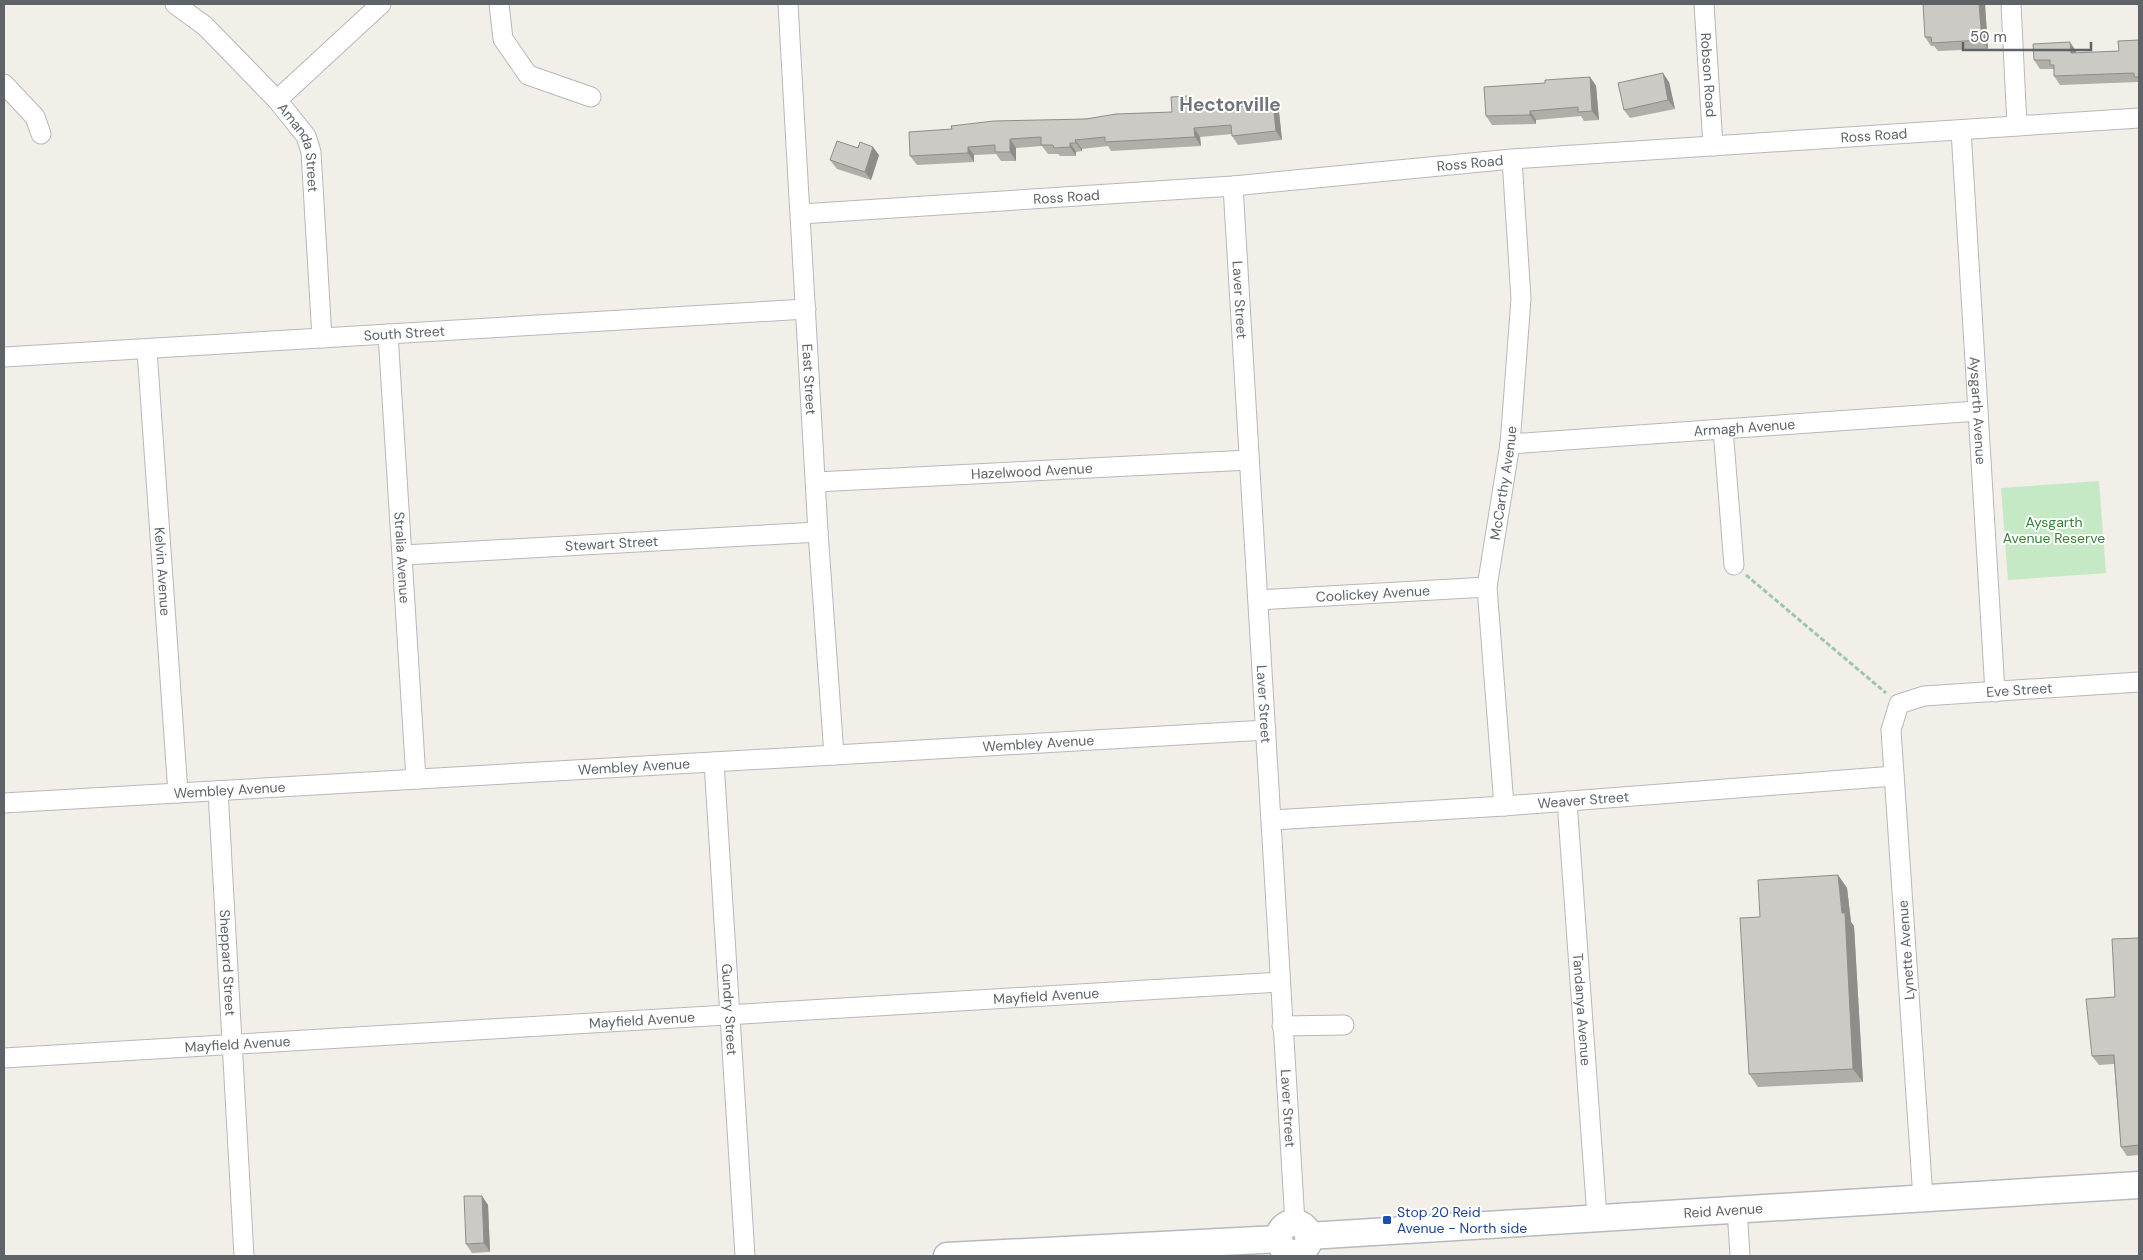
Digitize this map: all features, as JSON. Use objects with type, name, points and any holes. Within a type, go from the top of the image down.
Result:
[{"type":"street","name":"Amanda Street","points":[[175,4],[205,26],[277,100],[306,136],[312,152],[322,338]]},
{"type":"street","points":[[277,100],[381,4]]},
{"type":"street","points":[[499,4],[503,39],[528,75],[590,97]]},
{"type":"street","name":"East Street","points":[[788,4],[818,532],[834,755]]},
{"type":"street","name":"Robson Road","points":[[1704,4],[1713,146]]},
{"type":"street","points":[[2011,4],[2016,126]]},
{"type":"street","points":[[4,84],[34,117],[41,134]]},
{"type":"street","name":"Ross Road","points":[[801,214],[1233,186],[1512,159],[2139,118]]},
{"type":"street","name":"Aysgarth Avenue","points":[[1961,130],[1995,692]]},
{"type":"street","name":"McCarthy Avenue","points":[[1504,806],[1488,587],[1510,444],[1521,299],[1512,159]]},
{"type":"street","name":"Laver Street","points":[[1233,186],[1272,820],[1293,1241]]},
{"type":"street","name":"South Street","points":[[4,357],[806,310]]},
{"type":"street","name":"Stralia Avenue","points":[[388,334],[404,555],[416,779]]},
{"type":"street","name":"Kelvin Avenue","points":[[147,350],[178,793]]},
{"type":"street","name":"Armagh Avenue","points":[[1510,444],[1978,411]]},
{"type":"street","points":[[1724,429],[1734,565]]},
{"type":"street","name":"Hazelwood Avenue","points":[[816,482],[1249,460]]},
{"type":"street","name":"Stewart Street","points":[[404,555],[818,532]]},
{"type":"street","name":"Coolickey Avenue","points":[[1258,600],[1488,587]]},
{"type":"street","name":"Eve Street","points":[[1899,704],[1924,696],[2139,682]]},
{"type":"street","name":"Lynette Avenue","points":[[1899,704],[1891,730],[1922,1198]]},
{"type":"street","name":"Wembley Avenue","points":[[4,803],[1266,730]]},
{"type":"street","name":"Gundry Street","points":[[714,762],[728,1015],[745,1256]]},
{"type":"street","name":"Weaver Street","points":[[1272,820],[1504,806],[1894,776]]},
{"type":"street","name":"Sheppard Street","points":[[218,791],[244,1256]]},
{"type":"street","name":"Tandanya Avenue","points":[[1567,801],[1597,1217]]},
{"type":"street","name":"Mayfield Avenue","points":[[4,1058],[1280,982]]},
{"type":"street","points":[[1282,1026],[1344,1025]]},
{"type":"street","name":"Reid Avenue","points":[[947,1256],[1293,1241],[1597,1217],[2139,1185]]},
{"type":"street","points":[[1737,1209],[1740,1256]]},
{"type":"path","points":[[1734,565],[1899,704]]},
{"type":"green space","name":"Aysgarth Avenue Reserve","points":[[2099,481],[2106,573],[2008,580],[2001,488]]},
{"type":"building","points":[[1923,4],[1979,4],[1982,40],[1932,43],[1931,37],[1925,37]]},
{"type":"building","points":[[2139,40],[2139,77],[2134,77],[2134,73],[2054,76],[2054,65],[2050,65],[2050,60],[2034,60],[2033,44],[2070,42],[2071,53],[2119,51],[2118,41]]},
{"type":"building","points":[[1663,73],[1668,100],[1624,110],[1618,83]]},
{"type":"building","points":[[1590,77],[1592,111],[1578,112],[1578,107],[1530,111],[1530,115],[1486,116],[1484,87],[1545,83],[1545,80]]},
{"type":"building","points":[[1189,96],[1189,105],[1211,103],[1212,109],[1273,103],[1276,131],[1232,136],[1231,125],[1194,128],[1195,137],[1105,142],[1105,137],[1075,140],[1076,143],[1070,143],[1070,147],[1054,148],[1053,145],[1041,145],[1041,137],[1010,139],[1010,152],[995,152],[995,145],[968,147],[968,153],[910,156],[909,132],[952,129],[951,126],[994,121],[1086,119],[1116,114],[1172,112],[1171,97]]},
{"type":"building","points":[[837,141],[858,148],[860,142],[873,147],[865,172],[830,160]]},
{"type":"building","points":[[1838,875],[1842,913],[1845,913],[1853,1069],[1749,1074],[1740,918],[1760,917],[1758,880]]},
{"type":"building","points":[[2139,938],[2139,1145],[2121,1147],[2114,1055],[2092,1056],[2086,999],[2115,997],[2112,939]]},
{"type":"building","points":[[464,1196],[482,1196],[484,1243],[466,1244]]},
{"type":"place","name":"Stop 20 Reid Avenue - North side","points":[[1387,1220]]},
{"type":"district","name":"Hectorville","points":[[1230,104]]}]
